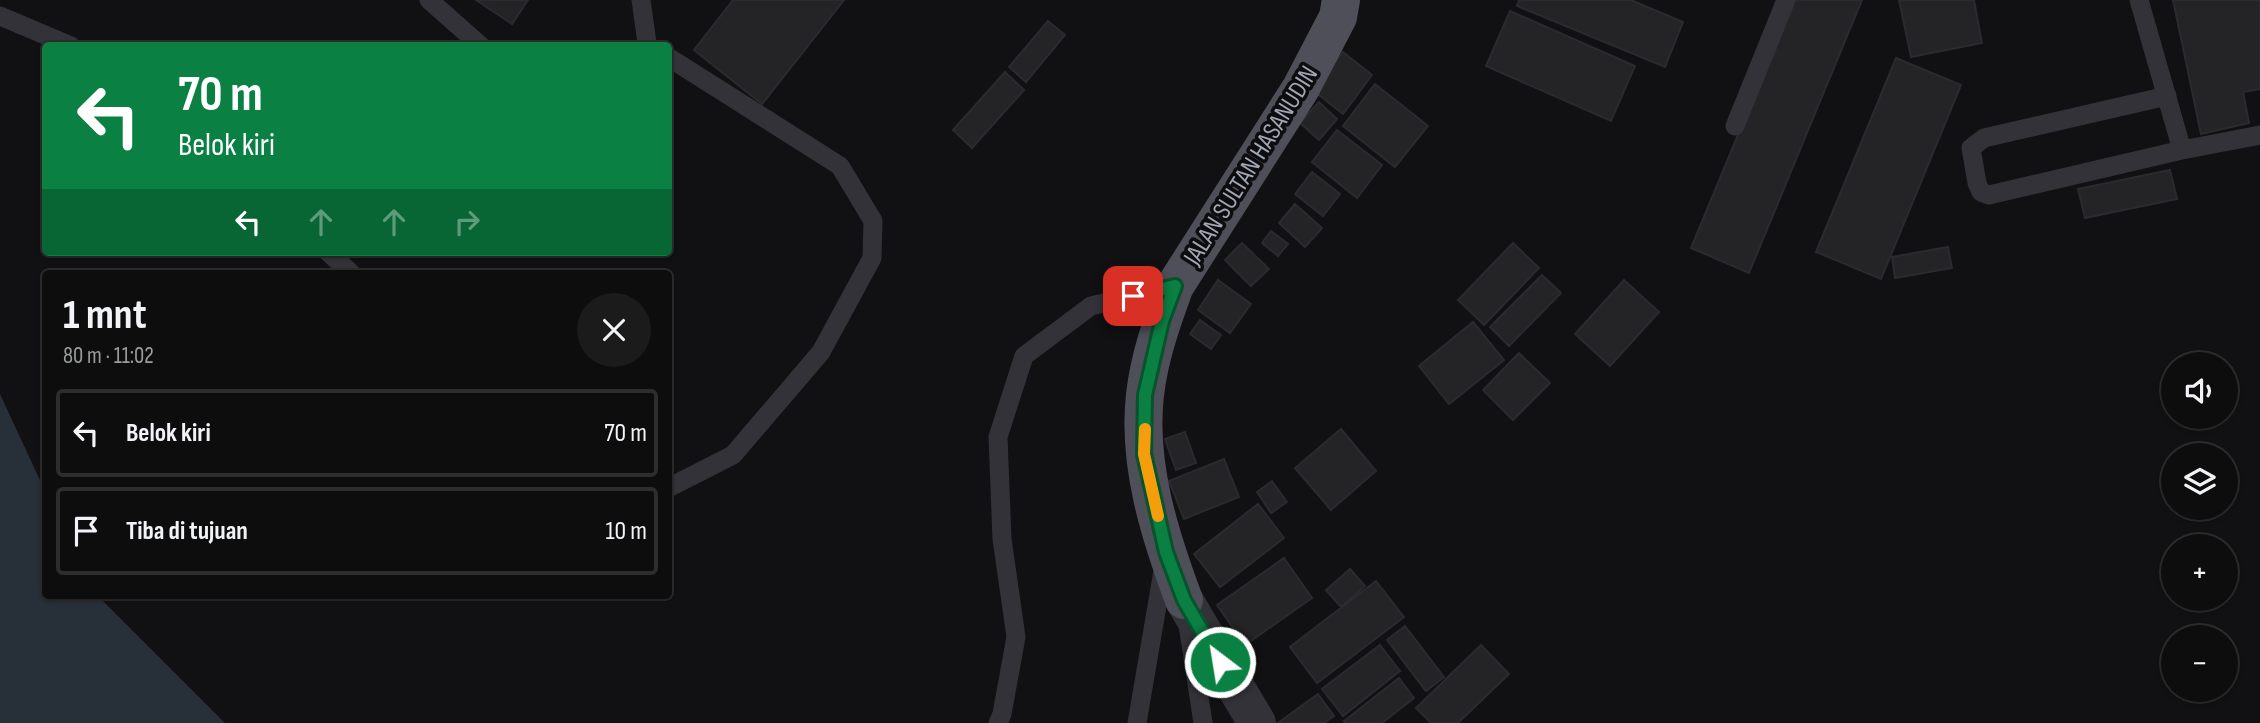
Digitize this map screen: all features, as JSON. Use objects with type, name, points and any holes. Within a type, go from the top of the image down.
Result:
[{"type":"main road","name":"JALAN SULTAN HASANUDIN","points":[[1184,600],[1166,552],[1144,454],[1145,395],[1162,321],[1175,286],[1301,88],[1338,16],[1341,0]]},
{"type":"street","name":"JALAN SULTAN HASANUDIN","points":[[1184,600],[1257,723]]},
{"type":"lane","points":[[429,0],[476,42]]},
{"type":"lane","points":[[640,0],[647,42]]},
{"type":"lane","points":[[1735,127],[1786,0]]},
{"type":"lane","points":[[2139,0],[2182,150]]},
{"type":"lane","points":[[0,16],[62,42]]},
{"type":"lane","points":[[672,60],[840,166],[873,221],[872,258],[821,352],[733,456],[672,486]]},
{"type":"lane","points":[[2167,96],[1984,138],[1971,148],[1981,192],[1989,195],[2182,150],[2260,135]]},
{"type":"lane","points":[[332,256],[348,270]]},
{"type":"lane","points":[[998,723],[1017,637],[1002,539],[998,436],[1024,356],[1091,306],[1175,286]]},
{"type":"lane","points":[[1137,723],[1166,552]]},
{"type":"lane","points":[[1184,600],[1203,723]]},
{"type":"shaded area","points":[[0,394],[42,485],[42,599],[101,599],[225,723],[0,723]]},
{"type":"building","points":[[476,0],[528,0],[512,24]]},
{"type":"building","points":[[733,0],[844,0],[762,104],[694,50]]},
{"type":"building","points":[[1519,0],[1631,0],[1683,22],[1665,67],[1517,6]]},
{"type":"building","points":[[1794,0],[1862,0],[1749,273],[1691,248]]},
{"type":"building","points":[[1899,0],[1974,0],[1982,43],[1911,57]]},
{"type":"building","points":[[2173,0],[2260,0],[2260,89],[2243,92],[2249,123],[2201,134]]},
{"type":"building","points":[[1510,11],[1635,66],[1611,121],[1486,66]]},
{"type":"building","points":[[1048,21],[1065,35],[1026,82],[1009,67]]},
{"type":"building","points":[[1343,52],[1372,75],[1343,114],[1314,91]]},
{"type":"building","points":[[1896,58],[1961,85],[1881,279],[1816,252]]},
{"type":"building","points":[[1005,72],[1024,90],[972,148],[953,130]]},
{"type":"building","points":[[1375,84],[1428,126],[1395,167],[1343,126]]},
{"type":"building","points":[[1319,102],[1337,119],[1319,140],[1300,123]]},
{"type":"building","points":[[1337,130],[1382,165],[1357,198],[1312,162]]},
{"type":"building","points":[[2170,170],[2177,199],[2085,218],[2078,189]]},
{"type":"building","points":[[1312,172],[1340,194],[1323,216],[1295,194]]},
{"type":"building","points":[[1295,204],[1322,228],[1305,247],[1279,223]]},
{"type":"building","points":[[1271,231],[1288,244],[1278,256],[1262,243]]},
{"type":"building","points":[[1242,243],[1269,269],[1251,286],[1225,260]]},
{"type":"building","points":[[1513,243],[1539,268],[1484,325],[1458,300]]},
{"type":"building","points":[[1948,247],[1952,268],[1895,278],[1892,257]]},
{"type":"building","points":[[1542,275],[1561,293],[1509,346],[1490,327]]},
{"type":"building","points":[[1218,280],[1251,304],[1230,333],[1198,310]]},
{"type":"building","points":[[1624,280],[1659,312],[1610,366],[1575,334]]},
{"type":"building","points":[[1200,320],[1221,335],[1211,349],[1190,334]]},
{"type":"building","points":[[1473,322],[1504,360],[1449,404],[1419,366]]},
{"type":"building","points":[[1519,353],[1550,383],[1513,420],[1483,390]]},
{"type":"building","points":[[1341,429],[1376,471],[1331,510],[1295,468]]},
{"type":"building","points":[[1185,432],[1196,463],[1176,470],[1165,439]]},
{"type":"building","points":[[1224,459],[1239,497],[1184,519],[1169,481]]},
{"type":"building","points":[[1272,481],[1287,502],[1271,513],[1257,492]]},
{"type":"building","points":[[1258,504],[1284,538],[1220,587],[1194,554]]},
{"type":"building","points":[[1284,558],[1312,598],[1245,645],[1217,605]]},
{"type":"building","points":[[1350,569],[1365,586],[1341,607],[1326,590]]},
{"type":"building","points":[[1376,581],[1404,617],[1317,683],[1290,647]]},
{"type":"building","points":[[1405,626],[1444,677],[1426,691],[1387,640]]},
{"type":"building","points":[[1380,645],[1400,671],[1343,716],[1322,689]]},
{"type":"building","points":[[1481,645],[1509,674],[1458,723],[1431,723],[1416,708]]},
{"type":"building","points":[[1399,678],[1414,698],[1382,723],[1345,723],[1344,721]]},
{"type":"building","points":[[1318,694],[1334,716],[1324,723],[1278,723]]},
{"type":"slow traffic","points":[[1145,429],[1144,454],[1158,516]]},
{"type":"route","points":[[1133,296],[1175,286],[1162,321],[1145,395],[1144,454],[1166,552],[1184,600],[1220,662]]}]
